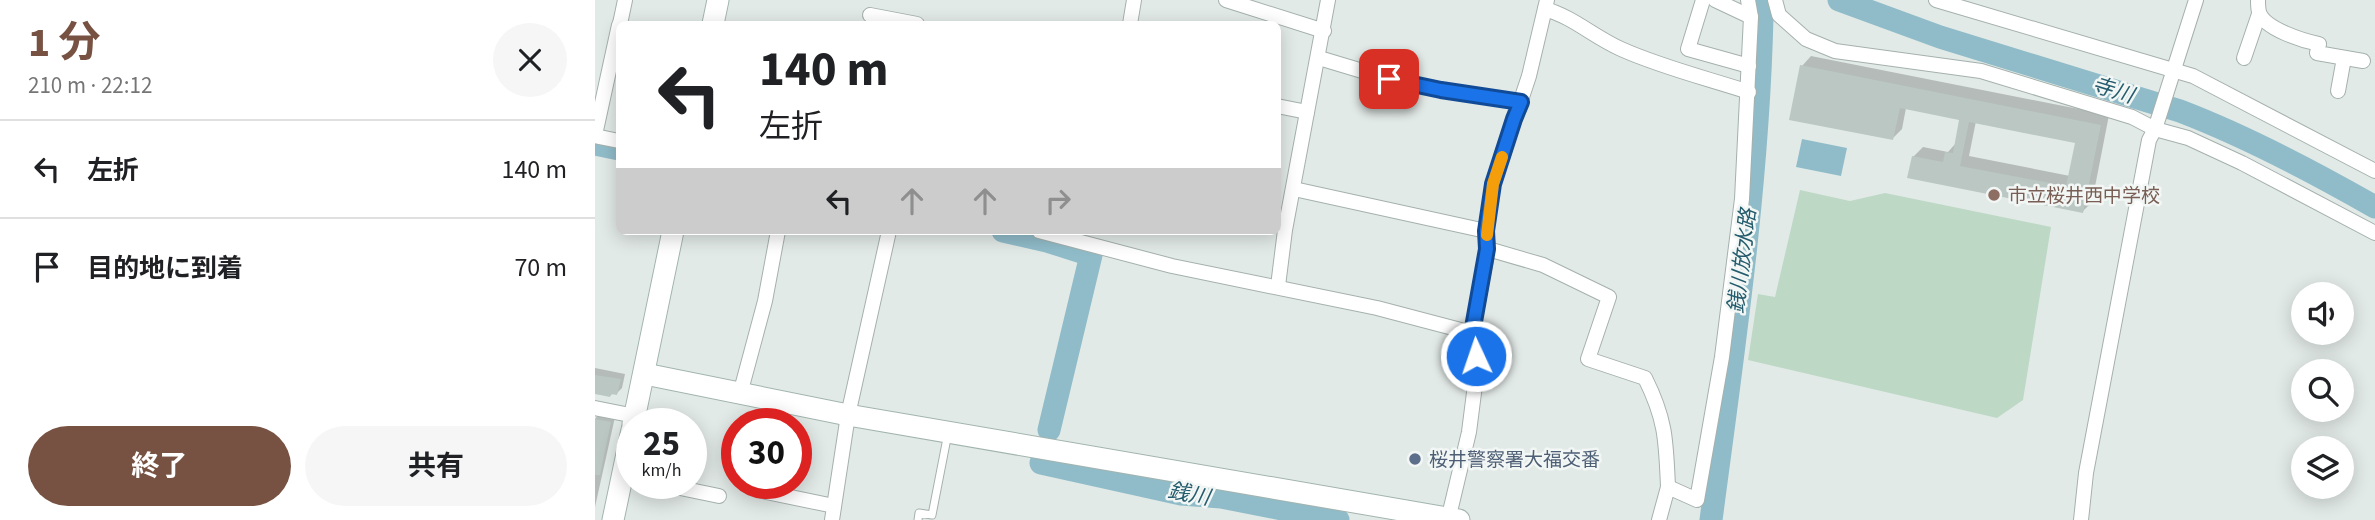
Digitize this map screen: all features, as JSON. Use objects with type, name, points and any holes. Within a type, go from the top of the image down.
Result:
[{"type":"street","points":[[620,21],[625,0]]},
{"type":"street","points":[[714,21],[718,0]]},
{"type":"street","points":[[1131,21],[1135,0]]},
{"type":"street","points":[[1226,0],[1324,31]]},
{"type":"street","points":[[1278,286],[1285,230],[1328,0]]},
{"type":"street","points":[[1703,0],[1688,49],[1749,66]]},
{"type":"street","points":[[1668,487],[1697,500],[1730,294],[1742,199],[1749,92],[1750,8],[1715,0]]},
{"type":"street","points":[[1775,0],[1779,15],[1806,39],[1835,51],[1981,71],[2132,117],[2188,138],[2242,163],[2375,233]]},
{"type":"street","points":[[1936,0],[1961,4],[2171,75],[2178,71],[2193,76],[2375,171]]},
{"type":"street","points":[[2081,520],[2086,472],[2146,153],[2196,0]]},
{"type":"street","points":[[645,374],[848,415],[1452,519],[1469,432],[1476,377],[1472,333],[1487,249],[1486,231],[1493,184],[1521,102],[1546,5],[1602,41],[1629,53],[1749,92]]},
{"type":"street","points":[[2258,7],[2268,24],[2300,40],[2319,44],[2317,52],[2363,61]]},
{"type":"street","points":[[2244,58],[2258,7]]},
{"type":"street","points":[[870,15],[896,21]]},
{"type":"street","points":[[616,39],[595,135],[616,140]]},
{"type":"street","points":[[1319,58],[1389,79],[1521,102]]},
{"type":"street","points":[[2338,91],[2344,58]]},
{"type":"street","points":[[1281,107],[1307,112]]},
{"type":"street","points":[[1294,189],[1486,231]]},
{"type":"street","points":[[637,408],[672,235]]},
{"type":"street","points":[[740,394],[765,301],[777,235]]},
{"type":"street","points":[[787,499],[833,513],[848,415],[888,235]]},
{"type":"street","points":[[1083,237],[1173,266],[1278,286],[1411,316],[1472,333]]},
{"type":"street","points":[[1487,249],[1543,265],[1609,297],[1588,359],[1645,378],[1658,404],[1666,433],[1668,487],[1659,520]]},
{"type":"street","points":[[595,408],[616,417]]},
{"type":"street","points":[[707,494],[719,496]]},
{"type":"street","points":[[613,520],[620,499]]},
{"type":"lane","points":[[918,520],[919,513],[932,516],[949,432]]},
{"type":"green space","points":[[1800,190],[1850,201],[1885,193],[2051,227],[2023,400],[1997,418],[1748,360],[1758,294],[1775,297]]},
{"type":"water","points":[[1802,139],[1847,148],[1841,176],[1796,167]]},
{"type":"building","points":[[1800,65],[2101,125],[2083,213],[1907,178],[1912,156],[1943,162],[1945,152],[1953,153],[1959,120],[1900,108],[1893,140],[1789,120]],"holes":[[[1969,122],[2075,143],[2066,186],[1960,166]]]},
{"type":"building","points":[[595,375],[621,379],[617,395],[611,394],[610,397],[595,394]]},
{"type":"building","points":[[595,419],[611,422],[600,475],[595,475]]},
{"type":"waterway","name":"銭川放水路","points":[[1711,520],[1750,206],[1760,80],[1761,0]]},
{"type":"waterway","name":"寺川","points":[[1839,0],[1940,37],[2180,111],[2279,155],[2375,207]]},
{"type":"waterway","name":"銭川","points":[[595,144],[616,148]]},
{"type":"waterway","name":"銭川","points":[[1021,235],[1091,255],[1049,430]]},
{"type":"waterway","name":"銭川","points":[[1041,463],[1181,494],[1221,497],[1338,520]]},
{"type":"slow traffic","points":[[1487,235],[1493,184],[1502,157]]},
{"type":"place","name":"市立桜井西中学校","points":[[1994,195]]},
{"type":"place","name":"桜井警察署大福交番","points":[[1415,459]]},
{"type":"route","points":[[1389,79],[1521,102],[1493,184],[1486,231],[1487,249],[1472,333],[1476,356]]}]
